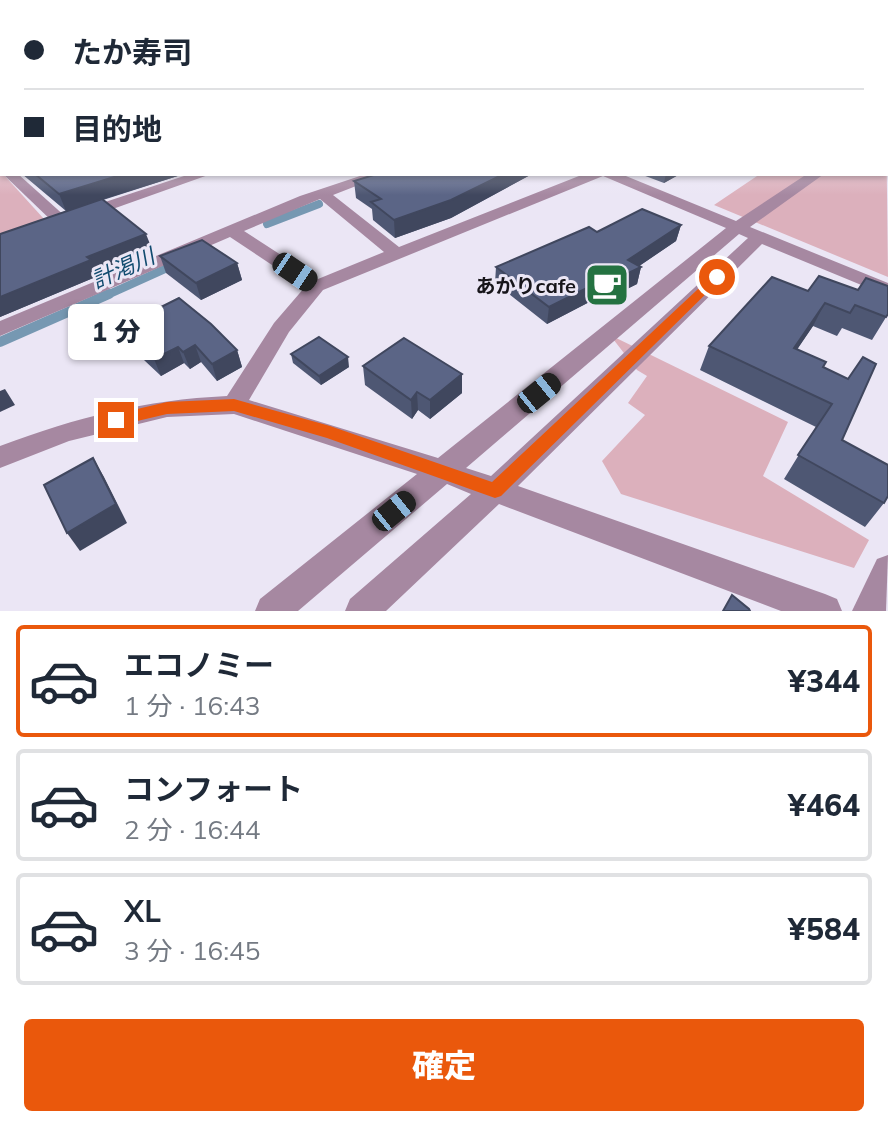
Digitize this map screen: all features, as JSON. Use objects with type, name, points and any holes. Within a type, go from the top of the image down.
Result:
[{"type":"street","points":[[12,176],[55,223],[198,176]]},
{"type":"street","points":[[0,329],[231,230],[322,193],[374,176]]},
{"type":"street","points":[[234,405],[281,328],[316,286],[592,176]]},
{"type":"street","points":[[614,176],[888,290]]},
{"type":"street","points":[[272,611],[815,176]]},
{"type":"street","points":[[322,193],[397,254]]},
{"type":"street","points":[[231,230],[316,286]]},
{"type":"street","points":[[362,611],[495,491],[749,231]]},
{"type":"street","points":[[0,457],[65,432],[167,408],[234,405],[443,471],[825,611]]},
{"type":"street","points":[[869,611],[888,570]]},
{"type":"shaded area","points":[[0,176],[5,176],[44,219],[39,224],[0,238]]},
{"type":"shaded area","points":[[757,176],[887,176],[888,277],[714,205]]},
{"type":"shaded area","points":[[610,335],[788,422],[763,476],[869,540],[854,568],[621,494],[602,461],[645,415],[628,403],[647,376],[637,370]]},
{"type":"building","points":[[37,176],[118,176],[59,194]]},
{"type":"building","points":[[370,176],[500,176],[451,200],[394,220],[371,202],[381,199],[354,181]]},
{"type":"building","points":[[102,199],[146,234],[0,297],[0,234]]},
{"type":"building","points":[[642,209],[681,225],[628,260],[641,267],[606,284],[601,281],[549,307],[496,267],[589,227],[597,232]]},
{"type":"building","points":[[202,240],[237,263],[196,283],[160,256]]},
{"type":"building","points":[[819,276],[858,290],[866,278],[888,286],[886,317],[855,305],[850,313],[825,303],[794,348],[826,362],[823,367],[848,379],[863,357],[876,364],[842,440],[888,465],[888,496],[884,503],[798,455],[832,404],[709,346],[772,277],[808,291]]},
{"type":"building","points":[[179,298],[237,350],[212,364],[195,345],[183,352],[178,347],[154,359],[119,328]]},
{"type":"building","points":[[319,337],[348,357],[319,376],[291,354]]},
{"type":"building","points":[[404,338],[462,374],[430,400],[417,392],[411,400],[363,366]]},
{"type":"building","points":[[93,458],[116,504],[67,533],[44,485]]},
{"type":"building","points":[[732,595],[749,609],[750,611],[723,611]]},
{"type":"waterway","name":"計渇川","points":[[267,224],[319,204]]},
{"type":"waterway","name":"計渇川","points":[[105,296],[176,264]]},
{"type":"waterway","name":"計渇川","points":[[0,342],[109,294]]},
{"type":"place","name":"あかりcafe","points":[[607,285]]},
{"type":"route","points":[[116,420],[167,408],[234,405],[330,433],[495,491],[717,277]]}]
